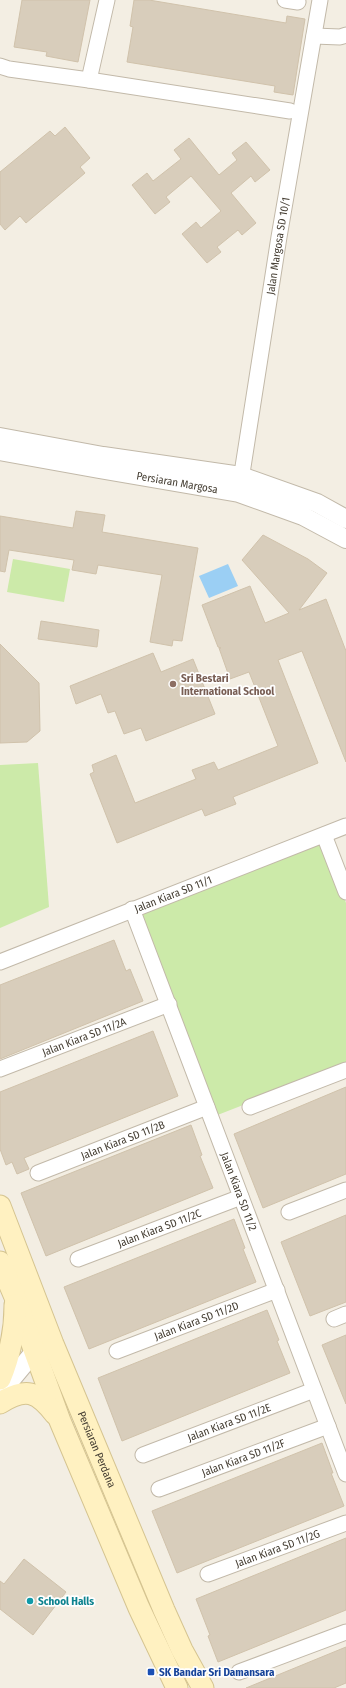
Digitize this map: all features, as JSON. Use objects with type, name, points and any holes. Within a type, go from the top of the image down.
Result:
[{"type":"main road","name":"Persiaran Perdana","points":[[0,1206],[44,1347],[60,1421],[139,1608],[177,1688]]},
{"type":"main road","name":"Persiaran Perdana","points":[[0,1262],[15,1297],[44,1347],[182,1650],[203,1688]]},
{"type":"main road","points":[[0,1379],[12,1343],[15,1323],[15,1297]]},
{"type":"main road","points":[[0,1403],[21,1393],[36,1395],[45,1402],[60,1421]]},
{"type":"street","points":[[89,80],[107,0]]},
{"type":"street","name":"Jalan Margosa SD 10/1","points":[[240,484],[278,246],[320,0]]},
{"type":"street","points":[[314,36],[340,37],[346,35]]},
{"type":"street","points":[[0,66],[8,69],[290,111]]},
{"type":"street","name":"Persiaran Margosa","points":[[0,437],[240,484],[317,503],[346,519]]},
{"type":"street","name":"Persiaran Margosa","points":[[0,451],[99,469],[240,484],[346,539]]},
{"type":"street","name":"Jalan Kiara SD 11/1","points":[[0,962],[346,826]]},
{"type":"street","points":[[324,835],[346,892]]},
{"type":"street","name":"Jalan Kiara SD 11/2","points":[[132,909],[346,1474]]},
{"type":"street","name":"Jalan Kiara SD 11/2A","points":[[0,1070],[169,1004]]},
{"type":"street","points":[[250,1107],[346,1070]]},
{"type":"street","name":"Jalan Kiara SD 11/2B","points":[[38,1173],[207,1107]]},
{"type":"street","points":[[289,1212],[346,1190]]},
{"type":"street","name":"Jalan Kiara SD 11/2C","points":[[78,1259],[241,1197]]},
{"type":"street","name":"Jalan Kiara SD 11/2D","points":[[116,1351],[277,1290]]},
{"type":"street","points":[[0,1393],[44,1347]]},
{"type":"street","name":"Jalan Kiara SD 11/2E","points":[[143,1455],[314,1390]]},
{"type":"street","name":"Jalan Kiara SD 11/2F","points":[[159,1489],[328,1426]]},
{"type":"street","name":"Jalan Kiara SD 11/2G","points":[[208,1574],[346,1523]]},
{"type":"street","points":[[239,1672],[346,1632]]},
{"type":"green space","points":[[13,559],[70,569],[64,602],[7,592]]},
{"type":"green space","points":[[38,763],[49,907],[0,928],[0,765]]},
{"type":"green space","points":[[322,840],[346,903],[346,1065],[215,1116],[137,912]]},
{"type":"water","points":[[228,564],[238,586],[209,598],[199,576]]},
{"type":"building","points":[[22,0],[90,0],[78,62],[46,56],[47,52],[14,47]]},
{"type":"building","points":[[134,0],[149,0],[286,23],[287,16],[305,19],[293,95],[274,92],[275,86],[127,62],[133,27],[130,26]]},
{"type":"building","points":[[65,127],[90,158],[80,167],[85,173],[26,223],[20,216],[5,230],[0,224],[0,172],[50,131],[55,136]]},
{"type":"building","points":[[189,138],[219,175],[237,160],[232,153],[246,142],[270,170],[255,182],[251,176],[231,193],[256,223],[242,235],[238,230],[217,247],[221,252],[207,263],[182,234],[196,222],[201,228],[221,211],[191,176],[166,197],[170,202],[155,214],[132,185],[147,173],[153,181],[181,159],[174,150]]},
{"type":"building","points":[[76,511],[105,515],[102,532],[198,548],[182,641],[173,640],[172,646],[150,642],[162,575],[98,565],[96,574],[72,570],[74,560],[9,550],[5,572],[0,571],[0,516],[73,528]]},
{"type":"building","points":[[263,535],[308,559],[327,573],[299,610],[326,599],[346,651],[346,762],[302,651],[278,660],[318,763],[233,797],[236,804],[205,816],[202,809],[117,843],[90,774],[94,772],[92,765],[116,755],[135,803],[196,779],[192,770],[214,762],[218,770],[278,746],[249,672],[230,679],[219,648],[221,648],[218,647],[202,605],[250,586],[265,623],[289,613],[242,560]]},
{"type":"building","points":[[41,621],[99,630],[97,647],[38,639]]},
{"type":"building","points":[[0,644],[39,683],[40,731],[27,742],[0,743]]},
{"type":"building","points":[[153,653],[161,672],[193,659],[215,714],[146,741],[141,728],[124,734],[115,711],[108,713],[101,694],[76,704],[70,686]]},
{"type":"building","points":[[114,940],[126,971],[130,969],[143,1001],[0,1059],[0,985]]},
{"type":"building","points":[[153,1031],[178,1096],[24,1158],[29,1169],[17,1174],[12,1162],[6,1165],[0,1149],[0,1092]]},
{"type":"building","points":[[346,1087],[346,1174],[263,1208],[234,1134]]},
{"type":"building","points":[[191,1125],[202,1155],[200,1156],[213,1188],[46,1256],[21,1193]]},
{"type":"building","points":[[346,1215],[346,1302],[310,1316],[281,1242]]},
{"type":"building","points":[[234,1219],[245,1248],[243,1249],[256,1282],[89,1349],[64,1287]]},
{"type":"building","points":[[267,1310],[279,1340],[277,1341],[290,1373],[122,1441],[98,1378]]},
{"type":"building","points":[[346,1335],[346,1404],[322,1345]]},
{"type":"building","points":[[322,1443],[333,1473],[331,1473],[344,1506],[177,1573],[152,1511]]},
{"type":"building","points":[[346,1538],[346,1610],[218,1662],[208,1636],[210,1635],[196,1599]]},
{"type":"building","name":"School Halls","points":[[24,1559],[66,1592],[33,1635],[0,1609],[0,1581],[4,1584]]},
{"type":"building","points":[[346,1647],[346,1683],[334,1688],[246,1688]]},
{"type":"place","name":"Sri Bestari International School","points":[[173,684]]},
{"type":"place","name":"School Halls","points":[[30,1601]]},
{"type":"place","name":"SK Bandar Sri Damansara","points":[[151,1672]]}]
